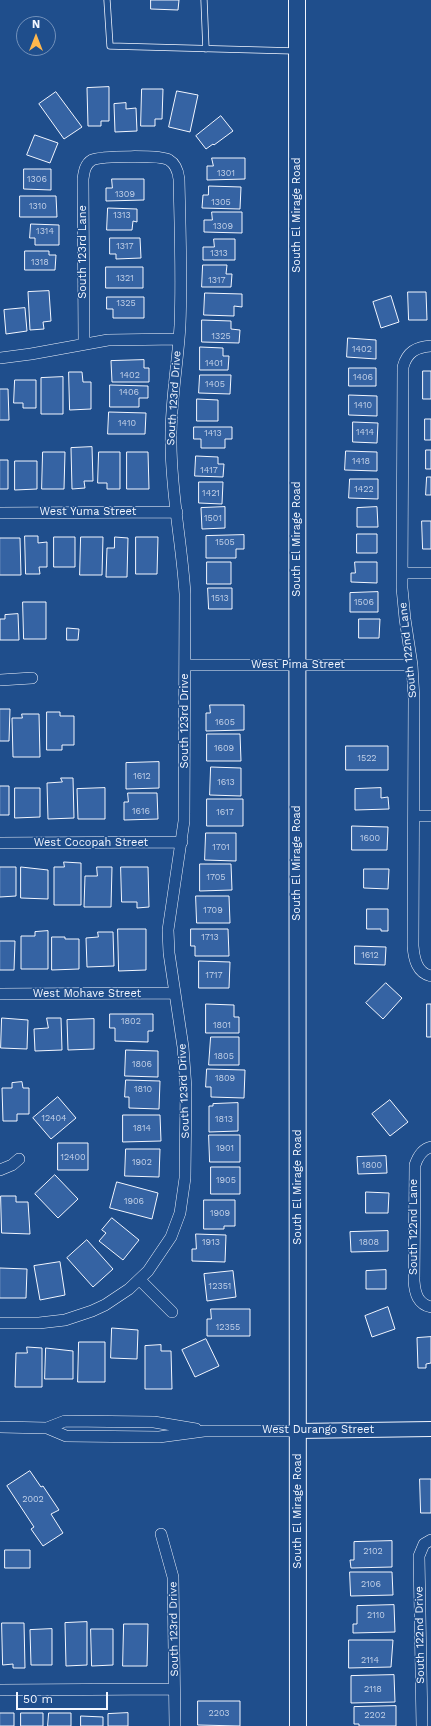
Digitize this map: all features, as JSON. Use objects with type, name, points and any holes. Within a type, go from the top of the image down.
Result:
[{"type":"main road","name":"South El Mirage Road","points":[[297,0],[298,1726]]},
{"type":"street","name":"South 123rd Drive","points":[[0,1324],[52,1322],[79,1316],[105,1305],[129,1289],[148,1271],[170,1237],[180,1213],[184,1190],[186,1088],[183,1047],[169,953],[168,930],[182,842],[186,796],[185,588],[172,472],[170,429],[179,339],[181,297],[179,179],[176,167],[173,163],[162,158],[99,158],[89,163]]},
{"type":"street","name":"South 123rd Lane","points":[[84,344],[83,179],[86,167],[89,163]]},
{"type":"street","points":[[0,358],[116,340],[179,339]]},
{"type":"street","name":"South 122nd Lane","points":[[431,346],[416,349],[409,353],[405,360],[402,375],[402,573],[404,608],[412,665],[414,699],[413,946],[416,964],[420,971],[431,976]]},
{"type":"street","name":"West Yuma Street","points":[[0,513],[177,512]]},
{"type":"street","points":[[402,573],[431,573]]},
{"type":"street","name":"West Pima Street","points":[[185,665],[412,665]]},
{"type":"street","points":[[0,680],[32,678]]},
{"type":"street","points":[[414,816],[431,816]]},
{"type":"street","name":"West Cocopah Street","points":[[0,843],[182,842]]},
{"type":"street","name":"West Mohave Street","points":[[0,994],[175,993]]},
{"type":"street","name":"South 122nd Lane","points":[[426,1149],[417,1157],[414,1173],[414,1281],[416,1296],[420,1302],[431,1307]]},
{"type":"street","points":[[0,1170],[12,1165],[19,1159]]},
{"type":"street","points":[[140,1280],[172,1312]]},
{"type":"street","name":"West Durango Street","points":[[47,1428],[65,1421],[154,1422],[204,1431]]},
{"type":"street","name":"West Durango Street","points":[[0,1427],[47,1428],[66,1436],[159,1438],[204,1431],[431,1429]]},
{"type":"street","name":"South 123rd Drive","points":[[161,1534],[173,1577],[175,1726]]},
{"type":"street","name":"South 122nd Drive","points":[[422,1726],[426,1694],[418,1564],[419,1556],[427,1542]]},
{"type":"street","points":[[0,1690],[174,1689]]},
{"type":"lane","points":[[107,0],[110,46],[206,50],[297,51]]},
{"type":"lane","points":[[204,0],[206,50]]},
{"type":"building","points":[[151,0],[179,0],[178,10],[151,9]]},
{"type":"building","points":[[109,87],[109,121],[101,121],[101,126],[88,126],[87,88]]},
{"type":"building","points":[[142,89],[163,89],[162,119],[155,119],[155,126],[141,126]]},
{"type":"building","points":[[177,91],[198,95],[190,132],[169,127]]},
{"type":"building","points":[[56,92],[82,127],[64,139],[39,104]]},
{"type":"building","points":[[126,103],[126,109],[136,108],[137,131],[115,132],[114,104]]},
{"type":"building","points":[[221,116],[233,131],[206,149],[196,136]]},
{"type":"building","points":[[35,135],[58,143],[50,163],[27,155]]},
{"type":"building","points":[[212,158],[245,158],[245,179],[207,180],[207,166],[213,166]]},
{"type":"building","points":[[24,169],[51,169],[51,190],[24,189]]},
{"type":"building","points":[[112,179],[144,179],[144,200],[106,201],[106,188],[112,188]]},
{"type":"building","points":[[209,186],[241,187],[240,209],[202,208],[203,195],[208,195]]},
{"type":"building","points":[[20,196],[56,196],[57,217],[20,217]]},
{"type":"building","points":[[108,208],[137,209],[137,222],[133,221],[132,230],[107,230]]},
{"type":"building","points":[[212,212],[242,212],[242,233],[204,232],[204,220],[212,220]]},
{"type":"building","points":[[31,224],[59,225],[59,245],[35,245],[35,238],[30,238]]},
{"type":"building","points":[[110,238],[140,238],[141,258],[116,259],[116,254],[110,254]]},
{"type":"building","points":[[214,239],[235,239],[235,260],[203,260],[203,247],[214,247]]},
{"type":"building","points":[[25,251],[49,251],[49,255],[56,255],[55,270],[25,270]]},
{"type":"building","points":[[203,265],[227,265],[226,274],[232,274],[231,287],[202,287]]},
{"type":"building","points":[[106,267],[143,267],[143,288],[106,288]]},
{"type":"building","points":[[49,291],[51,321],[43,322],[44,329],[30,330],[28,292]]},
{"type":"building","points":[[408,292],[426,292],[427,320],[409,320]]},
{"type":"building","points":[[205,293],[242,294],[242,307],[234,306],[234,316],[204,315]]},
{"type":"building","points":[[391,296],[399,322],[381,328],[373,302]]},
{"type":"building","points":[[107,297],[144,297],[144,318],[113,318],[113,309],[107,309]]},
{"type":"building","points":[[25,308],[27,331],[6,334],[4,310]]},
{"type":"building","points":[[202,320],[231,321],[231,329],[240,330],[239,343],[202,342]]},
{"type":"building","points":[[348,338],[376,340],[376,359],[347,357]]},
{"type":"building","points":[[200,347],[223,348],[223,356],[229,356],[228,370],[200,370]]},
{"type":"building","points":[[144,360],[144,368],[149,368],[149,382],[112,382],[111,361]]},
{"type":"building","points":[[349,368],[376,368],[376,386],[349,386]]},
{"type":"building","points":[[423,371],[431,371],[431,399],[423,399]]},
{"type":"building","points":[[69,372],[82,372],[83,382],[91,382],[91,409],[70,410]]},
{"type":"building","points":[[200,375],[231,375],[230,394],[199,393]]},
{"type":"building","points":[[63,377],[63,414],[41,414],[41,378]]},
{"type":"building","points":[[15,380],[36,380],[36,408],[23,408],[23,403],[14,403]]},
{"type":"building","points":[[110,385],[148,386],[148,398],[139,398],[139,407],[110,407]]},
{"type":"building","points":[[0,389],[8,389],[9,420],[0,420]]},
{"type":"building","points":[[349,395],[377,396],[377,416],[349,415]]},
{"type":"building","points":[[197,399],[218,400],[218,421],[197,421]]},
{"type":"building","points":[[109,412],[146,413],[145,434],[108,434]]},
{"type":"building","points":[[425,419],[431,419],[431,440],[425,440]]},
{"type":"building","points":[[353,422],[378,423],[377,443],[353,442]]},
{"type":"building","points":[[194,427],[232,427],[232,439],[225,439],[225,448],[201,448],[201,439],[194,439]]},
{"type":"building","points":[[92,447],[93,481],[84,481],[85,488],[72,489],[71,448]]},
{"type":"building","points":[[426,450],[431,450],[431,469],[426,469]]},
{"type":"building","points":[[346,451],[377,452],[377,471],[345,470]]},
{"type":"building","points":[[43,452],[65,452],[64,489],[42,489]]},
{"type":"building","points":[[99,452],[120,452],[120,489],[107,489],[107,483],[98,483]]},
{"type":"building","points":[[127,452],[148,452],[149,489],[127,489]]},
{"type":"building","points":[[196,456],[218,457],[218,464],[224,464],[223,477],[195,476]]},
{"type":"building","points":[[0,460],[8,460],[8,489],[0,489]]},
{"type":"building","points":[[15,461],[37,461],[37,489],[15,490]]},
{"type":"building","points":[[427,477],[431,477],[431,495],[426,495]]},
{"type":"building","points":[[350,479],[378,479],[378,499],[349,498]]},
{"type":"building","points":[[199,482],[223,482],[222,504],[199,503]]},
{"type":"building","points":[[225,507],[225,528],[202,529],[201,508]]},
{"type":"building","points":[[377,507],[378,527],[357,527],[357,508]]},
{"type":"building","points":[[422,521],[431,521],[431,549],[423,549]]},
{"type":"building","points":[[357,534],[377,534],[377,553],[357,553]]},
{"type":"building","points":[[244,535],[244,549],[236,549],[236,558],[206,558],[206,536]]},
{"type":"building","points":[[25,536],[38,536],[38,543],[47,542],[47,567],[39,567],[40,574],[26,574]]},
{"type":"building","points":[[54,537],[75,537],[75,567],[54,567]]},
{"type":"building","points":[[81,537],[103,537],[102,575],[80,575]]},
{"type":"building","points":[[115,537],[128,538],[127,577],[106,577],[107,548],[114,548]]},
{"type":"building","points":[[136,537],[158,537],[157,574],[136,574]]},
{"type":"building","points":[[0,538],[20,538],[21,575],[0,575]]},
{"type":"building","points":[[207,562],[231,562],[231,584],[207,584]]},
{"type":"building","points":[[355,562],[377,562],[377,583],[351,582],[351,573],[355,573]]},
{"type":"building","points":[[208,588],[232,588],[232,609],[209,609]]},
{"type":"building","points":[[378,592],[378,612],[350,612],[350,593]]},
{"type":"building","points":[[23,602],[46,602],[46,639],[24,639]]},
{"type":"building","points":[[18,614],[19,640],[0,640],[0,619],[5,619],[5,615]]},
{"type":"building","points":[[359,619],[380,619],[379,638],[359,638]]},
{"type":"building","points":[[67,628],[79,629],[78,640],[67,640]]},
{"type":"building","points":[[210,705],[244,705],[244,730],[206,731],[206,713],[210,713]]},
{"type":"building","points":[[0,709],[10,709],[9,741],[0,741]]},
{"type":"building","points":[[47,712],[60,712],[60,716],[74,716],[74,745],[62,745],[62,750],[47,750]]},
{"type":"building","points":[[22,714],[39,714],[40,757],[13,757],[12,718],[22,718]]},
{"type":"building","points":[[207,734],[240,734],[241,761],[207,761]]},
{"type":"building","points":[[346,746],[388,746],[388,770],[346,770]]},
{"type":"building","points":[[159,762],[159,788],[126,789],[126,763]]},
{"type":"building","points":[[211,767],[241,768],[241,796],[210,795]]},
{"type":"building","points":[[61,778],[73,778],[74,818],[48,819],[47,783],[62,782]]},
{"type":"building","points":[[0,786],[9,786],[9,815],[0,815]]},
{"type":"building","points":[[15,788],[40,788],[40,817],[15,818]]},
{"type":"building","points":[[105,788],[105,819],[78,819],[77,789]]},
{"type":"building","points":[[381,788],[381,798],[388,797],[389,809],[355,810],[355,789]]},
{"type":"building","points":[[128,793],[157,793],[158,819],[124,820],[124,802],[128,802]]},
{"type":"building","points":[[207,799],[243,799],[243,826],[207,826]]},
{"type":"building","points":[[352,826],[388,827],[387,850],[352,850]]},
{"type":"building","points":[[206,833],[236,833],[236,861],[205,860]]},
{"type":"building","points":[[64,862],[81,863],[81,905],[54,905],[54,867],[64,867]]},
{"type":"building","points":[[200,864],[231,864],[232,890],[200,891]]},
{"type":"building","points":[[0,867],[16,867],[16,896],[0,897]]},
{"type":"building","points":[[21,867],[48,870],[48,899],[21,898]]},
{"type":"building","points":[[97,867],[112,867],[111,907],[84,907],[85,876],[97,876]]},
{"type":"building","points":[[121,867],[148,867],[149,907],[137,908],[137,902],[122,902]]},
{"type":"building","points":[[364,869],[389,869],[388,889],[364,888]]},
{"type":"building","points":[[196,896],[229,896],[230,923],[197,923]]},
{"type":"building","points":[[367,909],[388,909],[388,931],[381,931],[381,929],[367,929]]},
{"type":"building","points":[[118,929],[146,929],[146,970],[119,971]]},
{"type":"building","points":[[191,929],[228,929],[229,956],[195,956],[195,946],[191,946]]},
{"type":"building","points":[[48,931],[48,969],[21,969],[21,936],[35,936],[35,932]]},
{"type":"building","points":[[98,932],[113,932],[114,966],[87,967],[86,938],[98,937]]},
{"type":"building","points":[[52,937],[79,939],[79,969],[52,970]]},
{"type":"building","points":[[0,941],[15,941],[14,970],[0,970]]},
{"type":"building","points":[[355,946],[386,947],[385,965],[355,964]]},
{"type":"building","points":[[199,961],[230,962],[229,988],[199,988]]},
{"type":"building","points":[[386,983],[402,998],[383,1019],[366,1003]]},
{"type":"building","points":[[206,1004],[234,1005],[234,1017],[239,1017],[239,1033],[206,1033]]},
{"type":"building","points":[[427,1004],[431,1004],[431,1037],[427,1037]]},
{"type":"building","points":[[110,1014],[153,1014],[153,1031],[148,1031],[148,1042],[115,1041],[115,1028],[110,1028]]},
{"type":"building","points":[[2,1018],[28,1020],[27,1049],[1,1048]]},
{"type":"building","points":[[47,1018],[61,1018],[62,1050],[35,1051],[34,1029],[48,1028]]},
{"type":"building","points":[[94,1019],[94,1049],[68,1050],[67,1020]]},
{"type":"building","points":[[211,1037],[239,1037],[239,1065],[209,1065]]},
{"type":"building","points":[[126,1050],[158,1051],[158,1077],[125,1076]]},
{"type":"building","points":[[207,1069],[245,1070],[244,1098],[211,1097],[211,1087],[206,1087]]},
{"type":"building","points":[[126,1080],[160,1081],[159,1109],[129,1108],[129,1097],[125,1097]]},
{"type":"building","points":[[22,1082],[23,1088],[29,1088],[29,1114],[17,1114],[17,1121],[3,1121],[2,1088],[12,1088],[12,1083]]},
{"type":"building","points":[[58,1097],[76,1118],[51,1139],[33,1118]]},
{"type":"building","points":[[390,1100],[408,1122],[390,1136],[372,1114]]},
{"type":"building","points":[[238,1103],[238,1131],[209,1132],[209,1106],[213,1106],[213,1104]]},
{"type":"building","points":[[123,1115],[160,1115],[161,1141],[123,1142]]},
{"type":"building","points":[[209,1135],[240,1135],[240,1162],[210,1162]]},
{"type":"building","points":[[58,1143],[88,1143],[88,1170],[58,1170]]},
{"type":"building","points":[[126,1149],[160,1149],[159,1177],[125,1176]]},
{"type":"building","points":[[386,1156],[387,1173],[358,1174],[357,1157]]},
{"type":"building","points":[[211,1167],[240,1167],[240,1194],[211,1194]]},
{"type":"building","points":[[55,1175],[78,1199],[58,1218],[35,1194]]},
{"type":"building","points":[[117,1182],[158,1193],[152,1219],[110,1208]]},
{"type":"building","points":[[366,1192],[389,1193],[388,1213],[366,1213]]},
{"type":"building","points":[[1,1196],[16,1196],[16,1202],[28,1202],[30,1234],[2,1233]]},
{"type":"building","points":[[204,1200],[235,1200],[235,1226],[224,1226],[224,1229],[204,1229]]},
{"type":"building","points":[[112,1218],[139,1240],[123,1260],[99,1241],[106,1233],[102,1230]]},
{"type":"building","points":[[388,1231],[388,1251],[351,1252],[350,1232]]},
{"type":"building","points":[[196,1234],[226,1235],[225,1262],[192,1261],[192,1249],[196,1249]]},
{"type":"building","points":[[87,1240],[113,1269],[93,1287],[67,1258]]},
{"type":"building","points":[[60,1262],[65,1295],[40,1300],[34,1266]]},
{"type":"building","points":[[0,1268],[27,1269],[26,1298],[0,1298]]},
{"type":"building","points":[[386,1270],[386,1289],[366,1289],[366,1271]]},
{"type":"building","points":[[233,1271],[236,1297],[207,1301],[204,1274]]},
{"type":"building","points":[[388,1307],[395,1329],[372,1337],[365,1316]]},
{"type":"building","points":[[211,1309],[250,1309],[250,1336],[207,1336],[207,1319],[211,1319]]},
{"type":"building","points":[[112,1328],[138,1330],[137,1359],[111,1358]]},
{"type":"building","points":[[431,1337],[431,1363],[426,1364],[426,1368],[418,1368],[417,1338]]},
{"type":"building","points":[[206,1339],[219,1366],[195,1377],[182,1350]]},
{"type":"building","points":[[79,1342],[105,1342],[105,1382],[78,1382]]},
{"type":"building","points":[[161,1345],[161,1351],[171,1351],[172,1389],[145,1389],[145,1346]]},
{"type":"building","points":[[27,1347],[42,1348],[42,1387],[15,1387],[16,1353],[27,1353]]},
{"type":"building","points":[[46,1348],[73,1351],[73,1379],[45,1379]]},
{"type":"building","points":[[30,1471],[41,1487],[43,1486],[59,1510],[51,1514],[63,1533],[43,1546],[31,1529],[34,1527],[7,1486]]},
{"type":"building","points":[[420,1479],[431,1479],[431,1513],[421,1513]]},
{"type":"building","points":[[392,1541],[392,1567],[351,1568],[350,1560],[354,1560],[354,1542]]},
{"type":"building","points":[[5,1550],[30,1550],[30,1568],[5,1568]]},
{"type":"building","points":[[350,1572],[392,1572],[393,1595],[351,1596]]},
{"type":"building","points":[[394,1605],[395,1632],[353,1633],[353,1624],[357,1624],[357,1606]]},
{"type":"building","points":[[87,1622],[87,1665],[66,1666],[65,1623]]},
{"type":"building","points":[[2,1623],[24,1623],[25,1668],[13,1668],[13,1664],[3,1665]]},
{"type":"building","points":[[124,1624],[148,1624],[147,1666],[123,1666]]},
{"type":"building","points":[[52,1629],[52,1665],[31,1665],[30,1630]]},
{"type":"building","points":[[91,1629],[113,1629],[113,1665],[92,1666]]},
{"type":"building","points":[[349,1640],[393,1640],[391,1667],[349,1668]]},
{"type":"building","points":[[394,1675],[395,1702],[351,1703],[351,1676]]},
{"type":"building","points":[[198,1701],[240,1701],[240,1726],[198,1725]]},
{"type":"building","points":[[396,1706],[396,1726],[359,1726],[359,1724],[354,1724],[354,1707]]},
{"type":"building","points":[[0,1713],[14,1713],[14,1726],[0,1726]]},
{"type":"building","points":[[21,1713],[43,1713],[43,1726],[21,1726]]},
{"type":"building","points":[[49,1713],[71,1713],[71,1726],[48,1726]]},
{"type":"building","points":[[128,1713],[128,1726],[108,1726],[108,1714]]},
{"type":"building","points":[[81,1716],[103,1717],[103,1726],[81,1726]]}]
